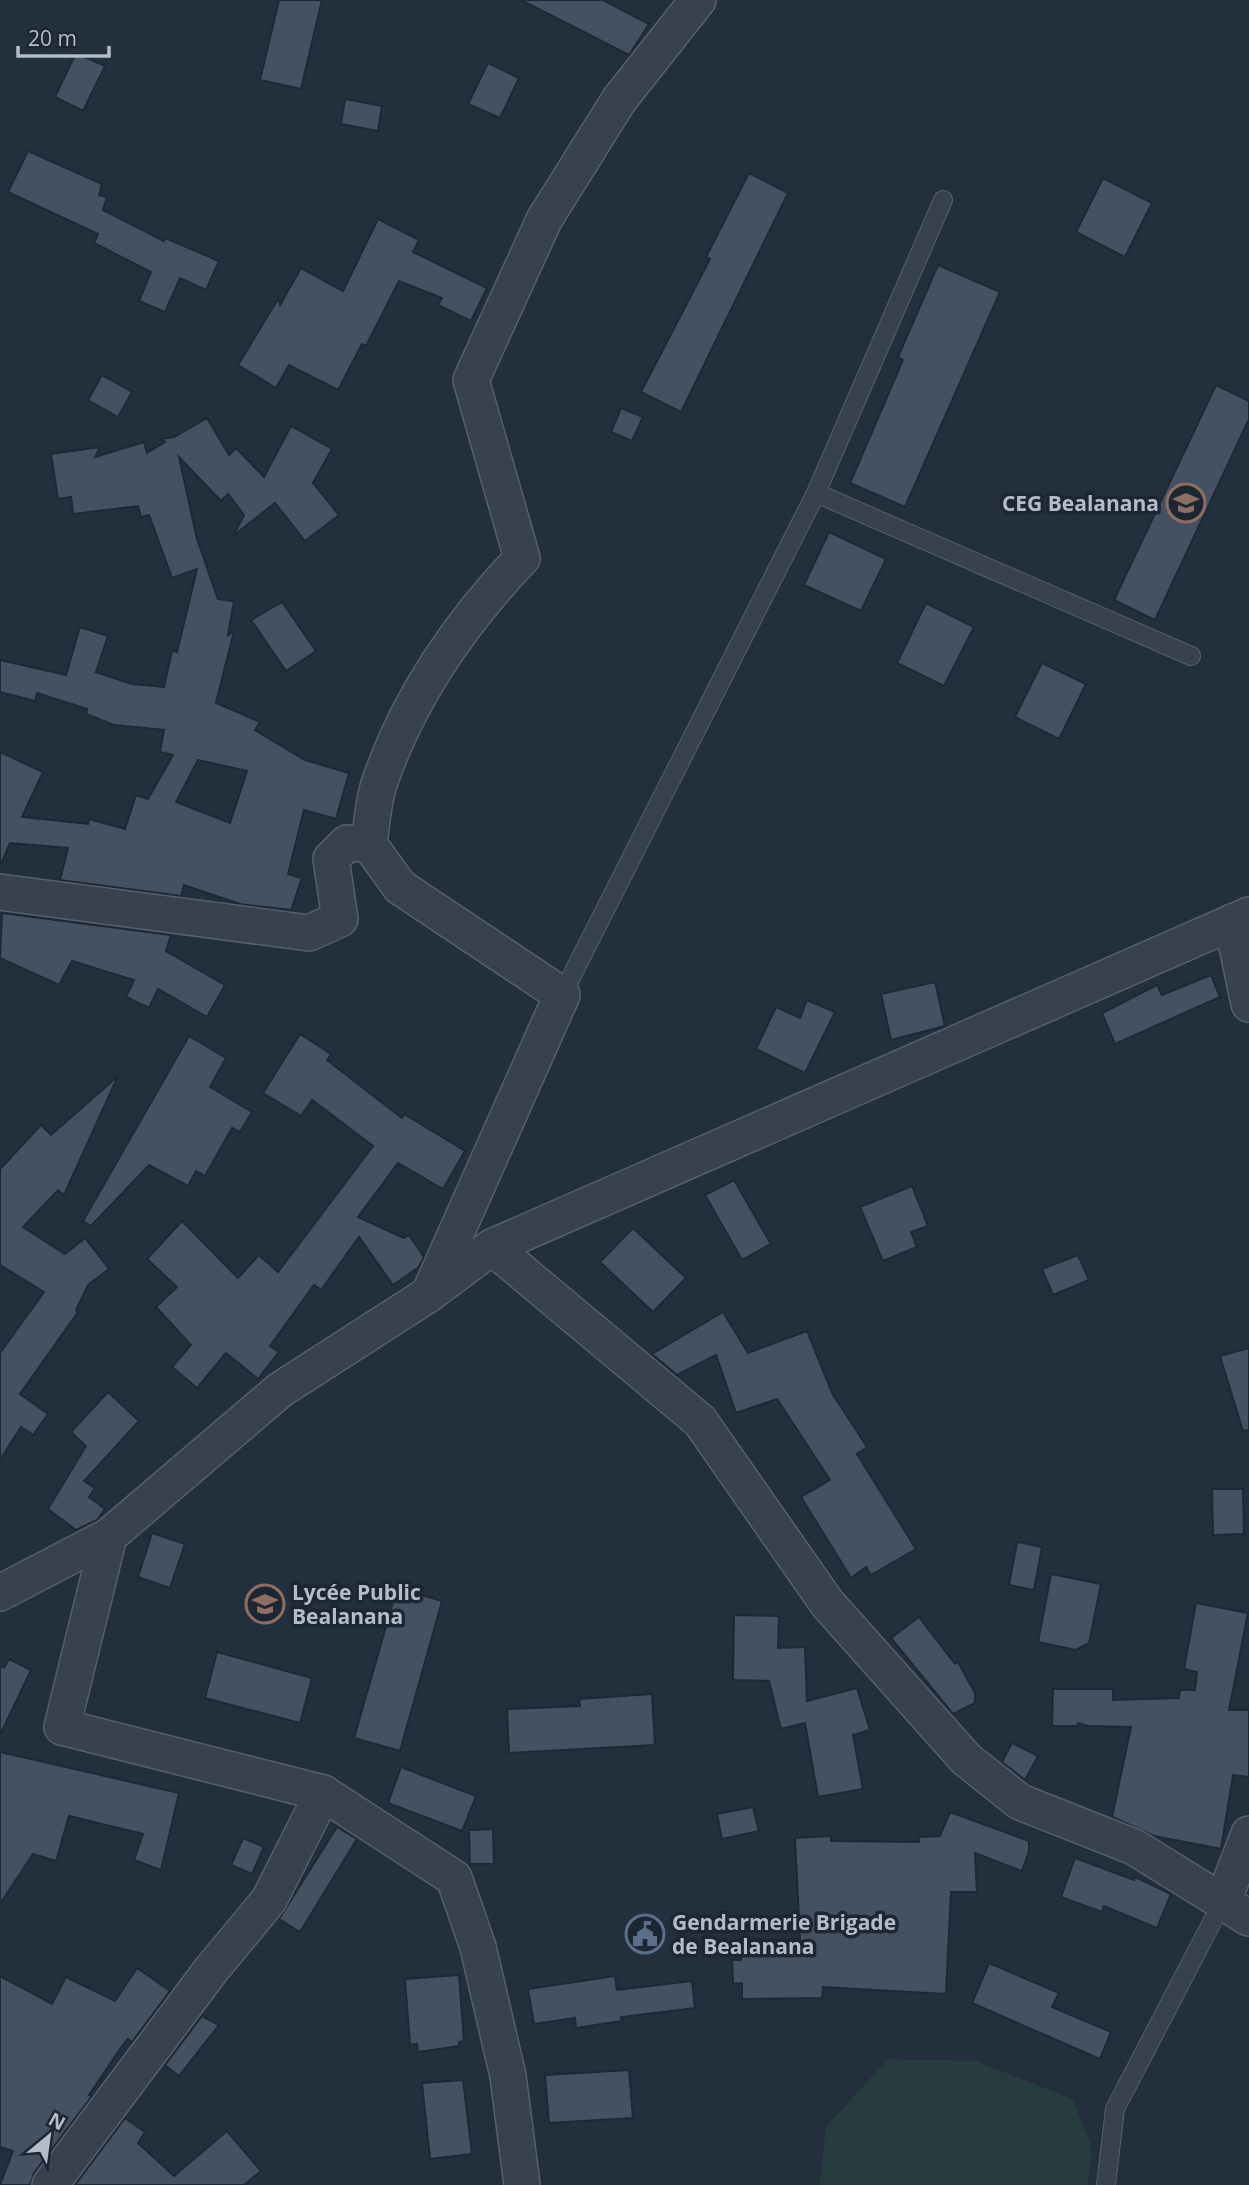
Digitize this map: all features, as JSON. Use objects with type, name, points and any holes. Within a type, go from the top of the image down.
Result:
[{"type":"street","points":[[429,1294],[562,995],[400,887],[369,844],[379,783],[412,707],[434,667],[499,582],[522,558],[471,380],[544,220],[619,100],[698,0]]},
{"type":"street","points":[[0,892],[309,933],[340,919],[331,859],[347,843],[369,844]]},
{"type":"street","points":[[0,1593],[109,1536],[281,1390],[429,1294],[492,1247],[1241,918],[1249,1004]]},
{"type":"street","points":[[492,1247],[701,1421],[827,1603],[966,1759],[1020,1802],[1134,1847],[1236,1909],[1249,1834]]},
{"type":"street","points":[[109,1536],[62,1727],[323,1793],[454,1878],[478,1947],[508,2076],[523,2185]]},
{"type":"street","points":[[50,2185],[211,1970],[269,1900],[323,1793]]},
{"type":"lane","points":[[562,995],[816,494],[943,200]]},
{"type":"lane","points":[[816,494],[1191,656]]},
{"type":"lane","points":[[1106,2185],[1115,2109],[1236,1909]]},
{"type":"green space","points":[[888,2059],[975,2061],[1073,2099],[1092,2148],[1088,2185],[819,2185],[826,2127]]},
{"type":"building","points":[[279,0],[322,0],[301,89],[260,80]]},
{"type":"building","points":[[521,0],[603,0],[649,24],[629,55]]},
{"type":"building","points":[[76,53],[105,66],[83,111],[55,97]]},
{"type":"building","points":[[488,63],[519,78],[500,118],[468,104]]},
{"type":"building","points":[[345,99],[382,106],[378,131],[341,124]]},
{"type":"building","points":[[28,151],[102,184],[99,195],[107,197],[103,210],[164,241],[165,238],[219,261],[206,290],[180,278],[165,312],[139,301],[151,272],[94,243],[98,234],[8,192]]},
{"type":"building","points":[[749,173],[788,193],[681,412],[641,392],[710,259],[706,257]]},
{"type":"building","points":[[1103,178],[1152,203],[1125,257],[1076,232]]},
{"type":"building","points":[[378,219],[419,240],[413,252],[487,288],[471,321],[438,305],[442,298],[399,281],[366,346],[362,344],[338,390],[289,365],[276,388],[238,365],[278,299],[280,305],[301,268],[343,291]]},
{"type":"building","points":[[938,265],[1000,292],[905,507],[850,483],[903,360],[898,357]]},
{"type":"building","points":[[102,375],[132,392],[118,417],[88,400]]},
{"type":"building","points":[[1216,385],[1249,401],[1249,419],[1155,620],[1114,600]]},
{"type":"building","points":[[621,408],[643,417],[632,441],[611,432]]},
{"type":"building","points":[[207,418],[229,455],[236,448],[264,477],[291,426],[332,449],[313,483],[339,515],[305,541],[275,503],[233,536],[244,515],[228,494],[221,501],[179,457],[197,539],[218,599],[234,601],[228,635],[234,631],[216,703],[260,722],[255,730],[305,760],[349,773],[336,819],[304,810],[288,874],[302,878],[291,910],[240,904],[184,885],[181,896],[60,880],[68,848],[10,843],[0,866],[0,752],[43,772],[22,817],[88,824],[89,819],[125,829],[136,795],[148,799],[173,755],[160,752],[164,730],[114,725],[86,714],[87,709],[37,693],[35,701],[0,692],[0,660],[66,675],[80,627],[108,636],[96,672],[132,684],[164,687],[172,651],[177,652],[197,569],[172,578],[149,515],[141,517],[138,506],[73,514],[71,497],[58,499],[51,454],[100,447],[95,457],[144,442],[147,453],[165,442],[161,439],[174,437]],"holes":[[[198,760],[247,771],[230,823],[176,802]]]},
{"type":"building","points":[[829,532],[886,559],[861,611],[804,585]]},
{"type":"building","points":[[282,602],[316,651],[286,671],[251,620]]},
{"type":"building","points":[[926,603],[974,627],[944,686],[897,663]]},
{"type":"building","points":[[1042,663],[1086,684],[1059,739],[1015,717]]},
{"type":"building","points":[[2,913],[171,935],[166,951],[225,985],[207,1017],[158,989],[149,1008],[126,997],[134,980],[72,961],[59,985],[0,958]]},
{"type":"building","points":[[1211,975],[1220,997],[1115,1044],[1102,1013],[1157,985],[1162,995]]},
{"type":"building","points":[[935,982],[945,1026],[891,1040],[881,994]]},
{"type":"building","points":[[807,1000],[835,1012],[805,1073],[756,1049],[776,1007],[800,1018]]},
{"type":"building","points":[[300,1034],[331,1054],[327,1060],[402,1118],[404,1114],[465,1151],[443,1189],[398,1163],[358,1217],[404,1238],[409,1235],[424,1257],[419,1267],[393,1285],[359,1237],[321,1290],[314,1285],[270,1346],[279,1352],[258,1379],[226,1353],[197,1388],[172,1367],[191,1345],[156,1307],[177,1287],[147,1259],[182,1221],[238,1278],[259,1255],[278,1272],[373,1146],[312,1100],[301,1116],[263,1093]]},
{"type":"building","points":[[189,1036],[226,1058],[210,1087],[252,1112],[240,1132],[232,1128],[205,1176],[196,1171],[188,1186],[149,1165],[91,1226],[83,1221]]},
{"type":"building","points":[[118,1076],[64,1195],[58,1190],[23,1227],[65,1254],[85,1238],[109,1269],[88,1285],[76,1310],[78,1312],[20,1394],[48,1414],[33,1435],[21,1427],[0,1460],[0,1353],[44,1292],[0,1265],[0,1169],[41,1125],[51,1135]]},
{"type":"building","points":[[734,1180],[771,1244],[742,1260],[705,1195]]},
{"type":"building","points":[[912,1186],[928,1226],[911,1232],[917,1247],[883,1261],[860,1207]]},
{"type":"building","points":[[633,1228],[686,1278],[653,1312],[600,1262]]},
{"type":"building","points":[[1078,1255],[1089,1280],[1053,1295],[1042,1269]]},
{"type":"building","points":[[723,1312],[748,1353],[807,1331],[832,1393],[867,1447],[857,1454],[916,1549],[871,1575],[866,1567],[851,1578],[801,1497],[830,1480],[777,1399],[736,1413],[716,1355],[677,1375],[652,1354]]},
{"type":"building","points":[[1249,1348],[1249,1430],[1243,1431],[1220,1356]]},
{"type":"building","points":[[108,1392],[139,1421],[84,1481],[95,1488],[89,1497],[105,1509],[97,1520],[76,1530],[48,1509],[86,1446],[71,1432]]},
{"type":"building","points":[[1212,1489],[1243,1489],[1244,1534],[1213,1535]]},
{"type":"building","points":[[152,1533],[185,1544],[170,1588],[138,1577]]},
{"type":"building","points":[[1017,1542],[1042,1547],[1034,1590],[1009,1585]]},
{"type":"building","points":[[1051,1574],[1101,1584],[1089,1643],[1076,1650],[1038,1642]]},
{"type":"building","points":[[397,1588],[442,1601],[400,1751],[354,1738]]},
{"type":"building","points":[[1196,1603],[1248,1613],[1229,1710],[1249,1710],[1249,1777],[1233,1775],[1221,1849],[1154,1836],[1112,1817],[1131,1727],[1088,1726],[1078,1723],[1077,1726],[1052,1726],[1053,1689],[1113,1689],[1113,1700],[1179,1698],[1180,1690],[1195,1690],[1197,1672],[1184,1669]]},
{"type":"building","points":[[734,1615],[779,1616],[778,1648],[805,1647],[807,1701],[857,1688],[870,1730],[853,1735],[863,1789],[818,1797],[805,1723],[781,1729],[769,1681],[733,1680]]},
{"type":"building","points":[[919,1617],[955,1664],[958,1662],[975,1693],[975,1703],[953,1714],[891,1638]]},
{"type":"building","points":[[217,1652],[312,1678],[300,1723],[205,1698]]},
{"type":"building","points":[[9,1659],[31,1670],[0,1735],[0,1666],[4,1668]]},
{"type":"building","points":[[652,1694],[655,1745],[509,1753],[507,1709],[580,1706],[579,1699]]},
{"type":"building","points":[[1012,1743],[1038,1756],[1025,1780],[1002,1762]]},
{"type":"building","points":[[0,1752],[179,1793],[161,1870],[134,1860],[143,1834],[69,1816],[56,1861],[33,1854],[0,1904]]},
{"type":"building","points":[[401,1767],[476,1796],[462,1831],[388,1803]]},
{"type":"building","points":[[753,1807],[759,1831],[722,1839],[717,1814]]},
{"type":"building","points":[[950,1812],[1029,1841],[1029,1851],[1022,1871],[975,1853],[977,1892],[951,1892],[946,1994],[823,1987],[822,1998],[742,1999],[742,1983],[733,1984],[732,1960],[741,1960],[741,1940],[800,1939],[795,1838],[831,1836],[831,1841],[919,1842],[919,1837],[940,1836]]},
{"type":"building","points":[[337,1827],[357,1839],[300,1932],[279,1919]]},
{"type":"building","points":[[493,1829],[494,1864],[470,1864],[469,1830]]},
{"type":"building","points":[[243,1838],[264,1847],[252,1874],[231,1865]]},
{"type":"building","points":[[1075,1858],[1134,1880],[1135,1877],[1171,1894],[1157,1928],[1104,1906],[1102,1912],[1061,1897]]},
{"type":"building","points":[[989,1963],[1059,1993],[1052,2007],[1111,2032],[1100,2059],[972,2003]]},
{"type":"building","points":[[137,1968],[170,1991],[132,2042],[128,2039],[120,2049],[89,2095],[92,2096],[34,2173],[30,2185],[0,2185],[13,2151],[0,2147],[0,1976],[52,2004],[66,1977],[115,2001]]},
{"type":"building","points":[[459,1975],[464,2041],[459,2042],[459,2046],[418,2052],[417,2044],[410,2045],[405,1979]]},
{"type":"building","points":[[615,1976],[617,1990],[692,1981],[695,2008],[621,2017],[622,2021],[576,2028],[575,2018],[534,2024],[528,1989]]},
{"type":"building","points":[[202,2016],[219,2025],[179,2076],[165,2065]]},
{"type":"building","points":[[629,2070],[633,2118],[549,2123],[545,2075]]},
{"type":"building","points":[[463,2080],[472,2154],[430,2159],[422,2083]]},
{"type":"building","points":[[125,2118],[145,2132],[138,2143],[174,2176],[227,2131],[261,2171],[244,2185],[75,2185]]},
{"type":"place","name":"CEG Bealanana","points":[[1186,503]]},
{"type":"place","name":"Lycée Public Bealanana","points":[[265,1604]]},
{"type":"place","name":"Gendarmerie Brigade de Bealanana","points":[[645,1934]]}]
